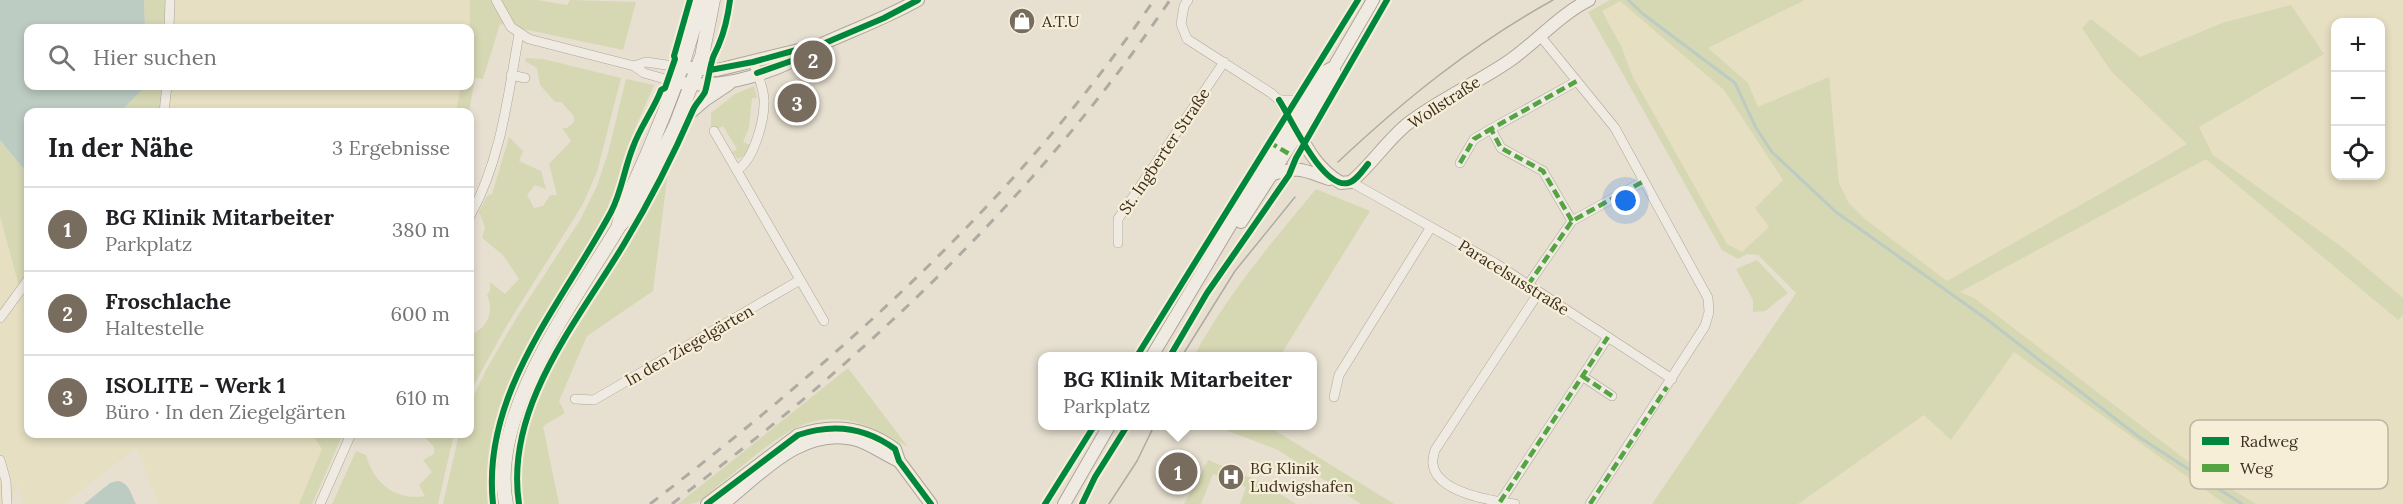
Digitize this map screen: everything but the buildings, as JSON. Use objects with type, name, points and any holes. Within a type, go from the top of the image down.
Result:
[{"type":"main road","points":[[619,226],[625,204],[675,82],[700,0]]},
{"type":"main road","points":[[506,504],[504,477],[510,434],[528,382],[548,344],[619,226],[635,210],[676,124],[697,69],[713,0]]},
{"type":"street","points":[[169,24],[170,0]]},
{"type":"street","points":[[496,0],[505,19],[519,34],[540,43],[634,66],[644,73],[675,82],[706,86],[735,80]]},
{"type":"street","points":[[676,124],[705,100],[755,68],[794,50],[818,46],[884,18],[918,0]]},
{"type":"street","points":[[1188,0],[1181,24],[1187,39],[1279,100],[1311,157],[1320,168],[1346,182]]},
{"type":"street","points":[[1155,352],[1296,127],[1334,77],[1334,67],[1373,0]]},
{"type":"street","name":"Wollstraße","points":[[1346,182],[1406,126],[1428,109],[1510,60],[1569,13],[1590,0]]},
{"type":"street","points":[[474,208],[492,165],[519,34]]},
{"type":"street","points":[[1541,37],[1615,128],[1708,298],[1709,312],[1705,326],[1590,504]]},
{"type":"street","points":[[634,66],[646,62],[697,69],[755,68]]},
{"type":"street","name":"St. Ingberter Straße","points":[[1118,243],[1118,219],[1224,62]]},
{"type":"street","points":[[1199,279],[1215,262],[1273,174],[1310,96],[1326,71],[1334,67]]},
{"type":"street","points":[[737,170],[743,166],[754,146],[763,115],[764,98],[755,68]]},
{"type":"street","points":[[512,75],[525,78]]},
{"type":"street","points":[[1460,164],[1474,139],[1577,81]]},
{"type":"street","points":[[164,108],[167,90]]},
{"type":"street","points":[[1279,100],[1296,100],[1310,96]]},
{"type":"street","points":[[1491,129],[1502,148],[1543,171],[1572,220]]},
{"type":"street","points":[[714,131],[824,321]]},
{"type":"street","points":[[1273,174],[1301,169],[1346,182]]},
{"type":"street","name":"Paracelsusstraße","points":[[1346,182],[1431,227],[1528,285],[1672,379]]},
{"type":"street","points":[[1528,285],[1572,220],[1644,182]]},
{"type":"street","points":[[1334,397],[1339,375],[1431,227]]},
{"type":"street","name":"In den Ziegelgärten","points":[[575,399],[594,400],[800,280]]},
{"type":"street","points":[[0,318],[24,285]]},
{"type":"street","points":[[1515,504],[1478,499],[1462,492],[1442,479],[1435,472],[1432,463],[1435,450],[1539,292]]},
{"type":"street","points":[[1500,502],[1608,337]]},
{"type":"street","points":[[1582,376],[1612,396]]},
{"type":"street","points":[[707,504],[785,442],[812,430],[847,428],[868,434],[896,449],[899,461],[931,504]]},
{"type":"street","points":[[1065,503],[1107,430]]},
{"type":"street","points":[[320,504],[349,438]]},
{"type":"street","points":[[723,504],[792,450],[805,442],[821,438],[854,440],[899,461]]},
{"type":"street","points":[[0,460],[6,481],[7,504]]},
{"type":"shaded area","points":[[0,0],[144,0],[145,24],[24,24],[24,90],[142,90],[124,108],[24,108],[24,168],[0,140]]},
{"type":"shaded area","points":[[167,0],[470,0],[470,24],[166,24]]},
{"type":"shaded area","points":[[1805,0],[2403,0],[2403,298],[2342,247],[2213,155],[2199,127],[2324,54],[2291,5],[2222,23],[2140,57],[2091,19],[2111,71],[2187,143],[1947,281],[1865,219],[1848,202],[1839,183],[1758,107],[1748,83],[1708,48]]},
{"type":"shaded area","points":[[1620,1],[1724,90],[1783,181],[1755,208],[1769,227],[1742,252],[1727,244],[1633,77],[1621,46],[1602,11]]},
{"type":"shaded area","points":[[164,90],[460,90],[457,108],[161,108]]},
{"type":"shaded area","points":[[2206,158],[2397,320],[2403,315],[2403,504],[2256,504],[2232,489],[2388,489],[2388,420],[2190,420],[2190,463],[1974,299],[1959,293]]},
{"type":"shaded area","points":[[0,216],[19,286],[24,280],[24,438],[315,438],[322,449],[299,504],[159,504],[136,448],[64,504],[24,504],[17,485],[10,504],[0,504]]},
{"type":"shaded area","points":[[2014,351],[2190,479],[2190,489],[2204,489],[2225,504],[1798,504],[1924,415],[1951,440]]},
{"type":"shaded area","points":[[117,481],[127,486],[136,504],[84,504],[110,483]]},
{"type":"green space","points":[[144,0],[167,0],[166,24],[145,24]]},
{"type":"green space","points":[[470,0],[537,0],[567,5],[570,0],[636,2],[623,50],[500,24],[483,79],[475,78],[474,84],[474,24],[470,24]]},
{"type":"green space","points":[[1610,0],[1805,0],[1708,48],[1748,83],[1758,107],[1829,77],[1839,183],[1848,202],[1865,219],[1947,281],[2187,144],[2111,71],[2082,28],[2091,19],[2140,57],[2222,23],[2291,5],[2324,54],[2199,127],[2213,155],[2342,247],[2403,298],[2403,315],[2398,320],[2206,159],[1960,292],[1974,298],[2190,463],[2190,479],[2014,352],[1951,440],[1924,415],[1798,504],[1652,504],[1796,293],[1758,255],[1747,254],[1738,259],[1722,250],[1588,12]],"holes":[[[1620,1],[1724,90],[1783,180],[1755,208],[1769,227],[1742,252],[1727,244],[1633,77],[1621,46],[1602,11]]]},
{"type":"green space","points":[[526,58],[543,59],[621,78],[597,172],[583,204],[507,325],[474,385],[474,333],[485,324],[490,313],[487,295],[490,291],[490,282],[505,294],[519,279],[503,255],[482,238],[485,227],[479,212],[487,196],[492,194],[509,137],[523,151],[519,161],[541,171],[546,189],[535,185],[527,195],[534,208],[543,206],[550,195],[557,195],[549,164],[571,141],[562,128],[567,128],[574,122],[574,116],[561,102],[555,102],[540,85],[537,68],[525,61]]},
{"type":"green space","points":[[626,79],[654,85],[631,141],[611,206],[527,348],[509,384],[496,423],[489,462],[489,504],[443,504],[458,438],[474,438],[474,395],[517,317],[580,220],[597,186],[608,153]]},
{"type":"green space","points":[[754,86],[757,98],[752,98],[749,128],[743,142],[750,145],[745,155],[738,159],[732,152],[737,149],[723,126],[714,131],[711,130],[711,113],[735,94]]},
{"type":"green space","points":[[142,90],[164,90],[161,108],[124,108]]},
{"type":"green space","points":[[460,90],[473,90],[470,108],[457,108]]},
{"type":"green space","points":[[0,140],[24,168],[24,280],[19,286],[0,216]]},
{"type":"green space","points":[[668,171],[653,291],[587,336],[559,401],[565,413],[543,426],[559,504],[522,504],[520,474],[523,444],[531,415],[543,387],[638,227]]},
{"type":"green space","points":[[1316,189],[1370,211],[1282,352],[1196,352],[1235,291],[1266,249]]},
{"type":"green space","points":[[1757,260],[1788,293],[1765,311],[1753,312],[1753,300],[1736,269]]},
{"type":"green space","points":[[848,368],[908,447],[878,431],[853,422],[830,419],[810,422],[771,444],[700,501],[678,504]]},
{"type":"green space","points":[[1226,430],[1274,430],[1394,504],[1361,504],[1278,450]]},
{"type":"green space","points":[[315,438],[341,438],[312,504],[299,504],[322,449]]},
{"type":"green space","points":[[426,438],[453,438],[438,504],[332,504],[356,451],[366,455],[374,474],[387,488],[405,496],[425,496],[419,485],[432,472],[423,460],[434,454],[434,447]]},
{"type":"green space","points":[[1208,460],[1263,483],[1296,504],[1240,504],[1246,487],[1213,474],[1201,504],[1184,504]]},
{"type":"green space","points":[[2204,489],[2232,489],[2256,504],[2225,504]]},
{"type":"waterway","points":[[1628,0],[1643,14],[1735,83],[1756,128],[1772,152],[1836,212],[1985,318],[2139,437],[2190,470]]},
{"type":"waterway","points":[[2219,489],[2242,504]]},
{"type":"tram line","points":[[1338,162],[1440,74],[1495,35],[1553,0]]},
{"type":"tram line","points":[[1184,352],[1235,271],[1295,197]]},
{"type":"tram line","points":[[1109,504],[1137,461],[1152,430]]},
{"type":"railway","points":[[650,504],[790,391],[922,272],[985,209],[1044,142],[1101,73],[1154,0]]},
{"type":"railway","points":[[672,504],[827,379],[922,292],[967,247],[1053,153],[1094,103],[1170,0]]},
{"type":"marked path","points":[[1572,221],[1543,171],[1501,148],[1491,129],[1577,81]]},
{"type":"marked path","points":[[1460,163],[1474,139],[1491,129]]},
{"type":"marked path","points":[[1269,142],[1296,158]]},
{"type":"marked path","points":[[1528,285],[1572,221],[1644,181]]},
{"type":"marked path","points":[[1500,502],[1608,337]]},
{"type":"marked path","points":[[1582,376],[1612,396]]},
{"type":"marked path","points":[[1590,504],[1667,387]]},
{"type":"cycle path","points":[[493,504],[493,463],[499,424],[512,387],[529,351],[615,204],[636,140],[661,90],[665,88],[690,0]]},
{"type":"cycle path","points":[[519,504],[517,468],[523,433],[534,399],[549,366],[643,211],[694,107],[705,92],[713,59],[725,28],[730,0]]},
{"type":"cycle path","points":[[757,73],[797,59],[818,46],[884,18],[918,0]]},
{"type":"cycle path","points":[[1139,352],[1358,0]]},
{"type":"cycle path","points":[[1172,352],[1207,293],[1289,175],[1296,158],[1387,0]]},
{"type":"cycle path","points":[[710,70],[753,62],[800,49]]},
{"type":"cycle path","points":[[1279,100],[1308,150],[1328,175],[1338,182],[1348,183],[1357,178],[1368,164]]},
{"type":"cycle path","points":[[707,504],[798,435],[836,428],[872,436],[895,449],[899,461],[931,504]]},
{"type":"cycle path","points":[[1045,504],[1091,430]]},
{"type":"cycle path","points":[[1082,504],[1095,477],[1124,430]]},
{"type":"place","name":"A.T.U","points":[[1022,21]]},
{"type":"place","name":"Froschlache","points":[[813,60]]},
{"type":"place","name":"ISOLITE - Werk 1","points":[[797,103]]},
{"type":"place","name":"BG Klinik Mitarbeiter","points":[[1178,472]]},
{"type":"place","name":"BG Klinik Ludwigshafen","points":[[1231,477]]}]
